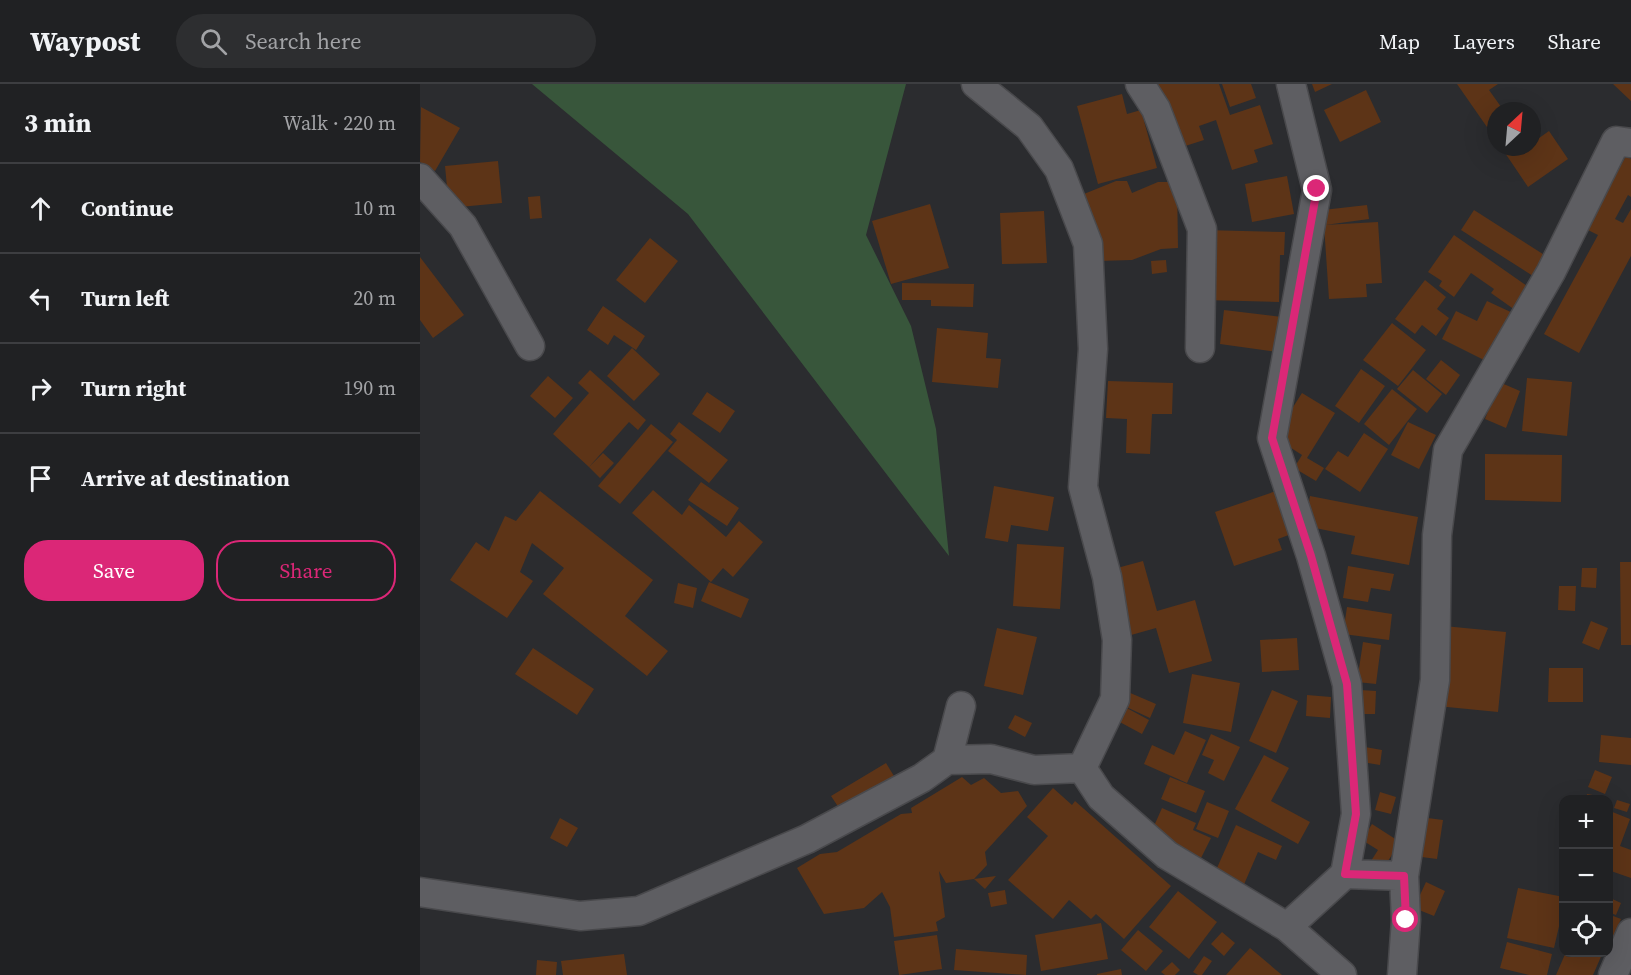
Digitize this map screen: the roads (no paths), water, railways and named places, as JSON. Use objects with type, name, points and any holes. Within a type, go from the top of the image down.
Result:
[{"type":"street","points":[[976,84],[1029,128],[1059,169],[1088,244],[1093,349],[1083,487],[1107,577],[1117,640],[1115,699],[1082,768]]},
{"type":"street","points":[[1140,84],[1156,109],[1202,229],[1200,348]]},
{"type":"street","points":[[1287,927],[1345,874],[1356,814],[1347,684],[1311,556],[1272,438],[1317,189],[1291,84]]},
{"type":"street","points":[[1402,975],[1406,920],[1404,876],[1435,680],[1437,535],[1448,450],[1551,272],[1616,141],[1631,143]]},
{"type":"street","points":[[420,178],[463,226],[530,346]]},
{"type":"street","points":[[947,760],[961,706]]},
{"type":"street","points":[[420,892],[580,916],[639,911],[807,839],[922,778],[947,760],[991,759],[1034,770],[1082,768]]},
{"type":"street","points":[[1082,768],[1101,797],[1167,855],[1287,927],[1341,975]]},
{"type":"street","points":[[1345,874],[1404,876]]},
{"type":"street","points":[[1613,975],[1631,933]]}]
